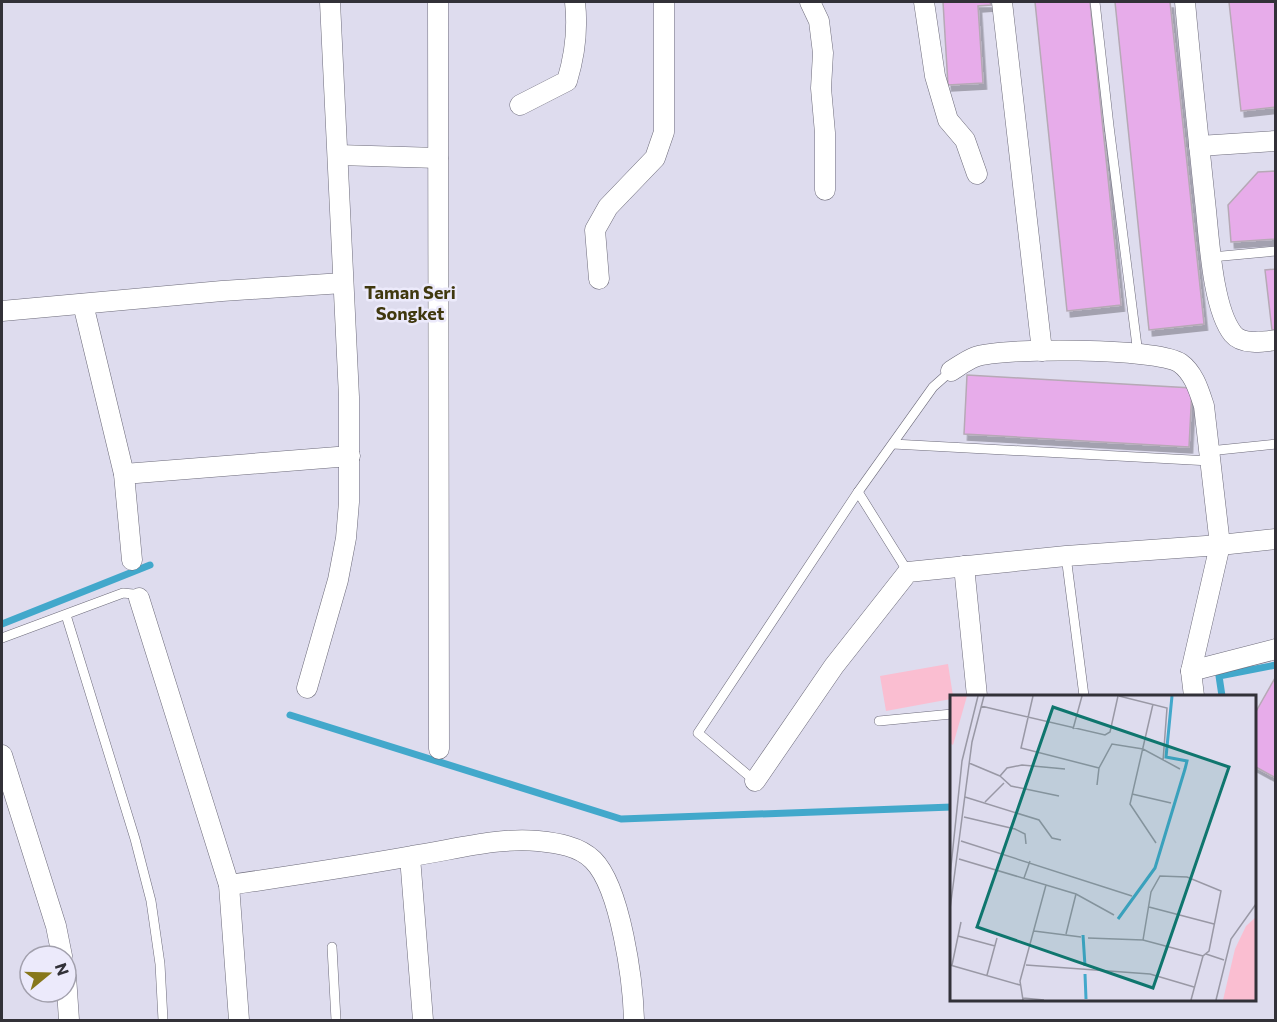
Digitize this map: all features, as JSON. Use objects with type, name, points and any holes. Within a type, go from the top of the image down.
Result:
[{"type":"street","points":[[308,688],[338,580],[346,538],[350,456],[330,2]]},
{"type":"street","points":[[438,2],[439,748]]},
{"type":"street","points":[[520,105],[567,81],[573,61],[577,20],[575,2]]},
{"type":"street","points":[[599,279],[595,230],[608,207],[655,158],[664,132],[664,2]]},
{"type":"street","points":[[810,2],[819,21],[823,53],[825,190]]},
{"type":"street","points":[[924,2],[935,76],[948,120],[965,140],[976,174]]},
{"type":"street","points":[[1002,2],[1042,351]]},
{"type":"street","points":[[1185,2],[1199,146],[1220,308],[1234,336],[1246,342],[1275,340]]},
{"type":"street","points":[[1199,146],[1275,141]]},
{"type":"street","points":[[338,154],[438,158]]},
{"type":"street","points":[[2,311],[222,291],[343,283]]},
{"type":"street","points":[[83,304],[124,474],[132,560]]},
{"type":"street","points":[[951,371],[975,357],[1042,351],[1164,357],[1179,362],[1189,372],[1204,406],[1220,545],[1191,671],[1194,695]]},
{"type":"street","points":[[124,474],[350,456]]},
{"type":"street","points":[[755,781],[834,666],[908,572],[1275,539]]},
{"type":"street","points":[[964,566],[977,695]]},
{"type":"street","points":[[139,598],[229,885],[239,1020]]},
{"type":"street","points":[[1191,671],[1275,649]]},
{"type":"street","points":[[2,755],[56,926],[60,944]]},
{"type":"street","points":[[229,885],[491,843],[537,841],[572,847],[593,860],[609,886],[624,937],[633,999],[633,1020]]},
{"type":"street","points":[[410,857],[423,1020]]},
{"type":"street","points":[[68,1004],[69,1020]]},
{"type":"lane","points":[[1095,2],[1138,354]]},
{"type":"lane","points":[[1212,257],[1275,251]]},
{"type":"lane","points":[[755,781],[698,733],[858,492],[933,387],[951,371]]},
{"type":"lane","points":[[893,444],[1210,456],[1275,444]]},
{"type":"lane","points":[[858,492],[908,572]]},
{"type":"lane","points":[[1066,556],[1084,695]]},
{"type":"lane","points":[[2,638],[123,593],[133,594],[139,598]]},
{"type":"lane","points":[[66,615],[152,900],[160,964],[163,1020]]},
{"type":"lane","points":[[879,721],[950,714]]},
{"type":"lane","points":[[332,947],[336,1020]]},
{"type":"shaded area","points":[[948,664],[953,695],[950,695],[950,699],[886,711],[880,676]]},
{"type":"building","points":[[943,2],[990,2],[991,5],[978,6],[983,83],[948,85]]},
{"type":"building","points":[[1035,2],[1090,2],[1121,305],[1067,311]]},
{"type":"building","points":[[1115,2],[1170,2],[1204,324],[1149,330]]},
{"type":"building","points":[[1229,2],[1276,2],[1276,107],[1241,111]]},
{"type":"building","points":[[1276,171],[1276,239],[1231,242],[1228,205],[1258,172]]},
{"type":"building","points":[[1276,269],[1276,330],[1272,330],[1265,270]]},
{"type":"building","points":[[967,375],[1192,388],[1189,447],[964,434]]},
{"type":"building","points":[[1276,678],[1276,778],[1256,767],[1256,711]]},
{"type":"waterway","points":[[2,624],[150,565]]},
{"type":"waterway","points":[[1222,695],[1219,676],[1276,665]]},
{"type":"waterway","points":[[290,715],[621,819],[950,807]]},
{"type":"district","name":"Taman Seri Songket","points":[[410,303]]}]
